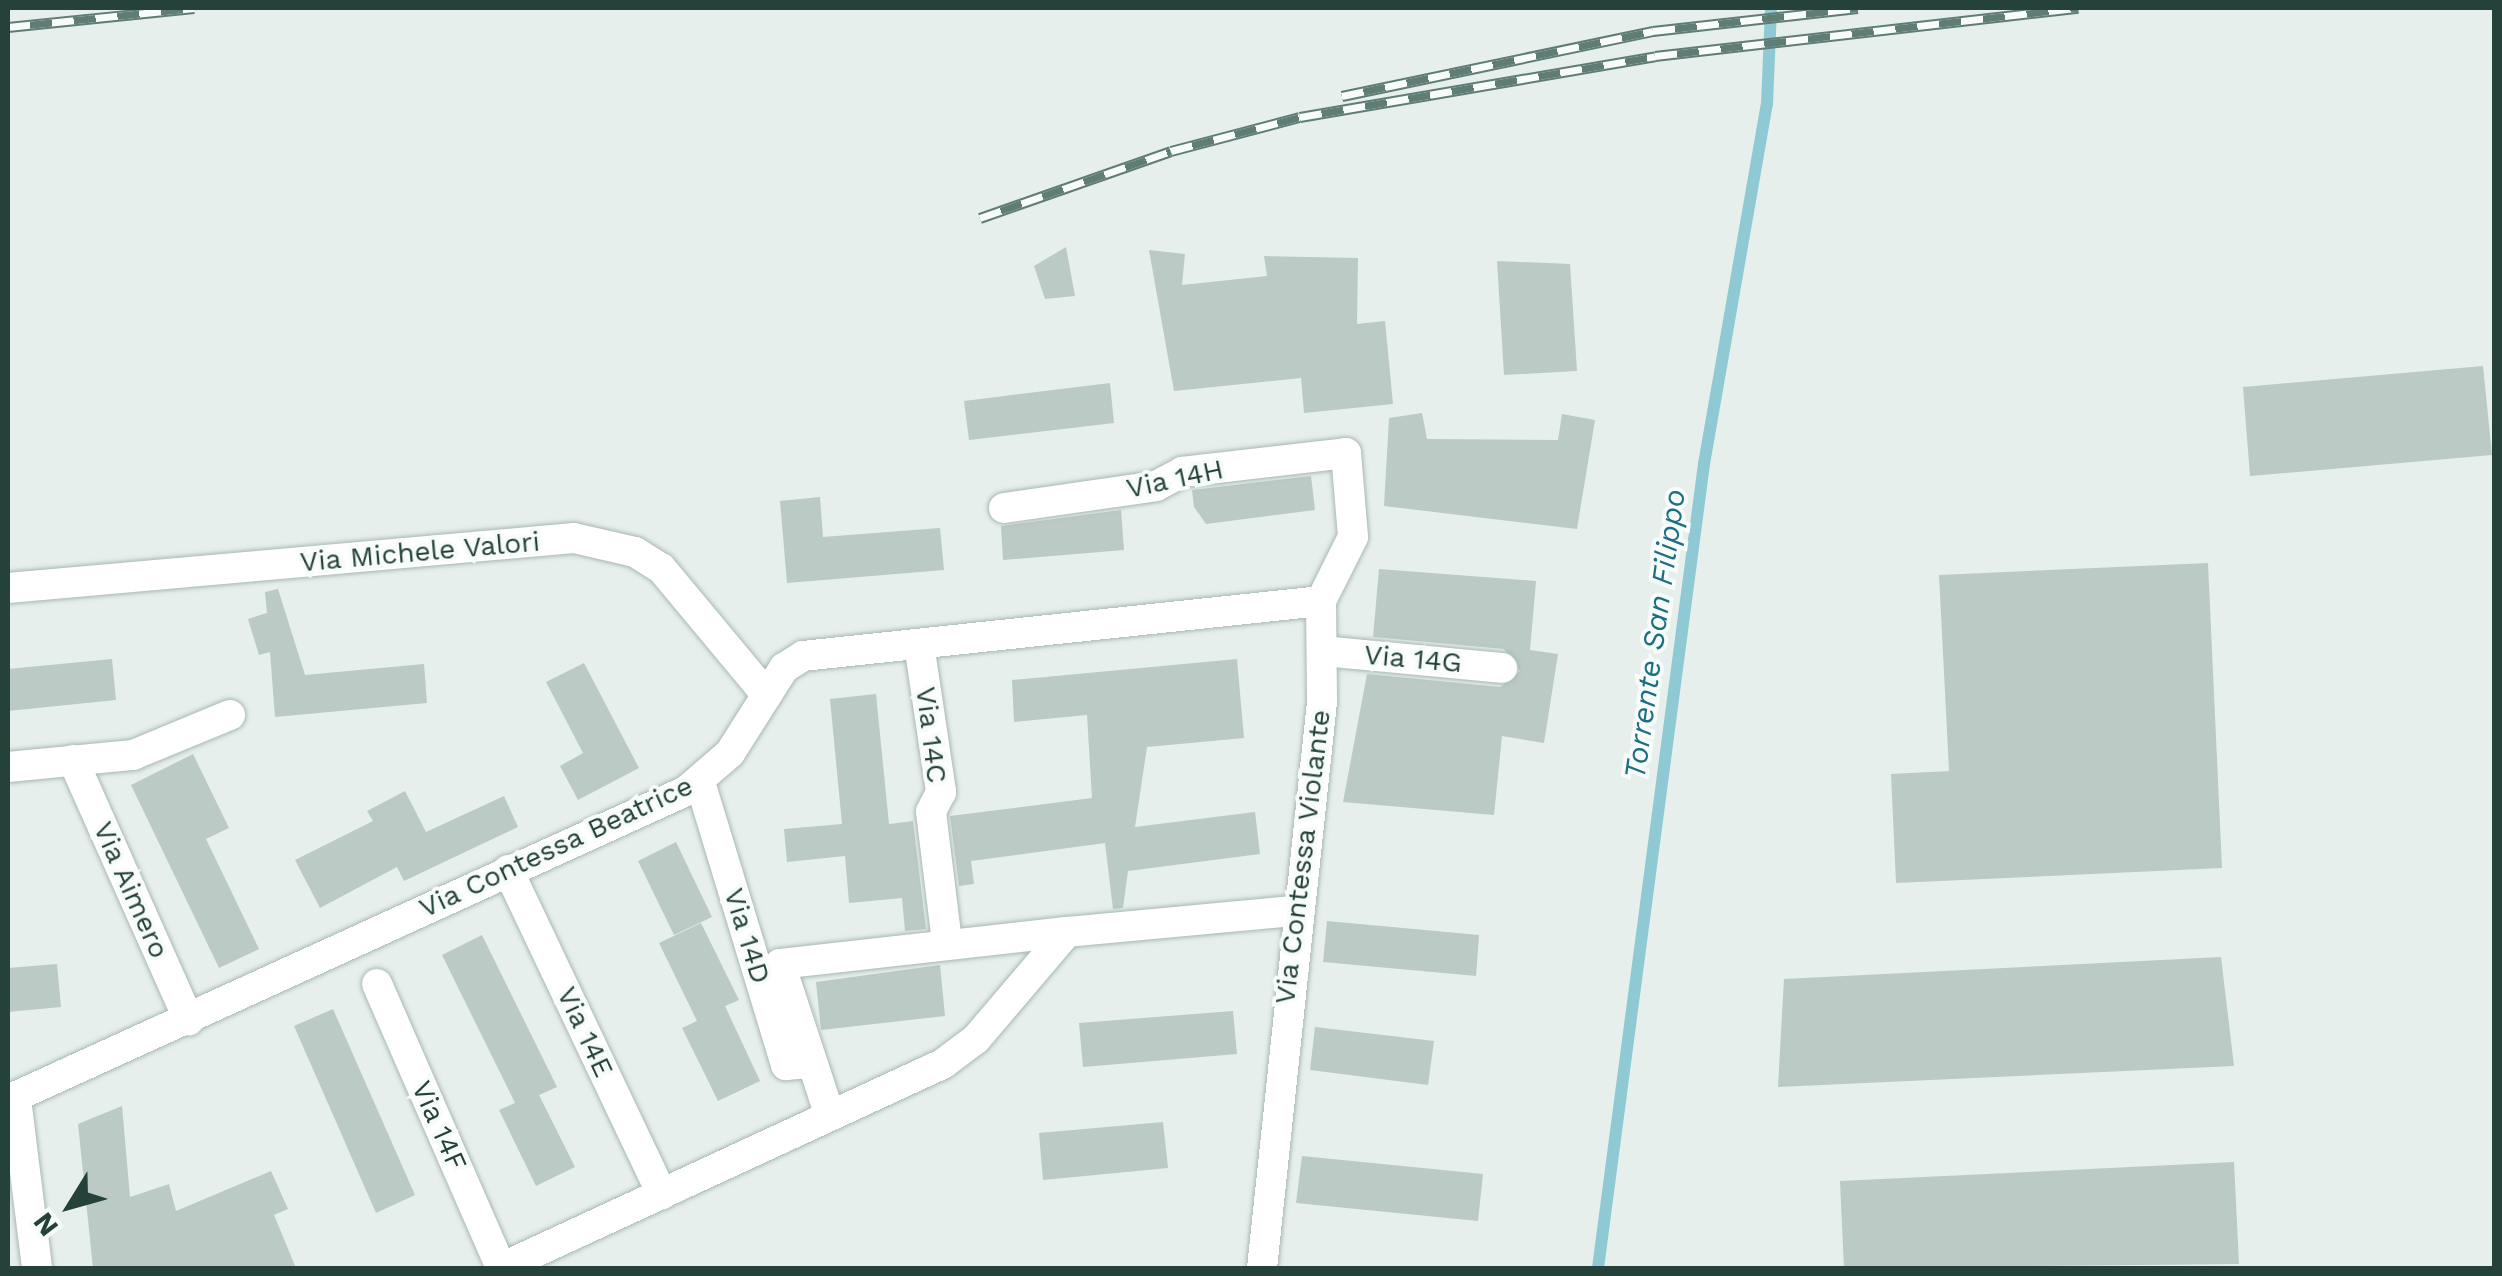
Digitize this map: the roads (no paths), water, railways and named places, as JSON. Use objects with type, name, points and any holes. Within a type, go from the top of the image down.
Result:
[{"type":"street","name":"Via 14H","points":[[1004,508],[1156,486],[1182,472],[1346,453]]},
{"type":"street","name":"Via Contessa Violante","points":[[1262,1268],[1294,912],[1323,651],[1321,601],[1353,537],[1346,453]]},
{"type":"street","name":"Via Michele Valori","points":[[8,588],[574,538],[635,552],[661,568],[767,695]]},
{"type":"street","name":"Via Contessa Beatrice","points":[[12,1099],[700,782],[767,695],[803,656],[1321,601]]},
{"type":"street","name":"Via 14C","points":[[918,644],[941,792],[931,812],[947,942]]},
{"type":"street","name":"Via 14G","points":[[1323,651],[1502,668]]},
{"type":"street","points":[[8,767],[133,756],[230,715]]},
{"type":"street","name":"Via Aimero","points":[[73,760],[189,1020]]},
{"type":"street","name":"Via 14D","points":[[700,782],[786,1065],[811,1063]]},
{"type":"street","name":"Via 14E","points":[[508,870],[662,1194]]},
{"type":"street","points":[[830,1116],[780,964],[947,942],[1294,912]]},
{"type":"street","points":[[501,1268],[830,1116],[960,1051],[1067,932]]},
{"type":"street","name":"Via 14F","points":[[377,984],[501,1268]]},
{"type":"street","points":[[12,1099],[37,1268]]},
{"type":"waterway","name":"Torrente San Filippo","points":[[1598,1268],[1704,464],[1767,104],[1771,8]]},
{"type":"railway","points":[[8,27],[194,8]]},
{"type":"railway","points":[[1342,96],[1653,31],[1858,8]]},
{"type":"railway","points":[[980,218],[1171,151],[1300,117],[1655,56],[2078,8]]}]
